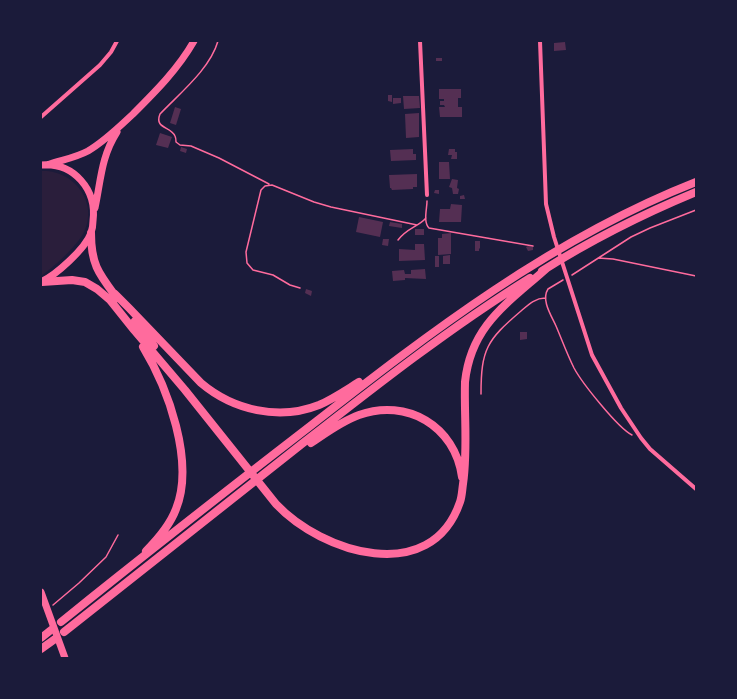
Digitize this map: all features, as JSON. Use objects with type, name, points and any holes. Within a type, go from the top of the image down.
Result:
[{"type":"highway","points":[[61,622],[292,439],[399,357],[475,303],[520,273],[567,245],[617,218],[696,182]]},
{"type":"highway","points":[[64,632],[271,468],[428,347],[493,302],[547,268],[626,224],[658,208],[696,192]]},
{"type":"highway","points":[[91,234],[93,261],[99,273],[170,367],[185,390]]},
{"type":"highway","points":[[42,282],[72,280],[91,285],[97,288],[110,300],[185,390],[276,504],[283,512],[305,529],[328,541],[353,549],[371,553],[399,554],[426,545],[445,529],[456,513],[463,486],[466,466],[465,382],[472,350],[482,331],[495,315],[547,268]]},
{"type":"highway","points":[[115,294],[200,383],[211,392],[222,398],[254,410],[286,412],[318,406],[327,402],[399,357]]},
{"type":"highway","points":[[125,572],[162,533],[172,517],[181,494],[183,473],[180,447],[172,410],[158,375],[134,330]]},
{"type":"highway","points":[[271,468],[360,415],[380,411],[402,412],[416,415],[427,421],[446,438],[458,460],[463,486]]},
{"type":"highway","points":[[41,638],[51,630]]},
{"type":"highway","points":[[41,649],[55,639]]},
{"type":"main road","points":[[44,165],[77,156],[103,141],[122,124],[169,76],[194,41]]},
{"type":"main road","points":[[42,282],[58,271],[76,253],[91,234],[105,155],[111,141],[122,124]]},
{"type":"main road","points":[[44,165],[66,169],[80,179],[87,187],[92,197],[94,214]]},
{"type":"main road","points":[[41,592],[64,658]]},
{"type":"street","points":[[41,117],[100,65],[111,52],[117,41]]},
{"type":"street","points":[[420,41],[426,195]]},
{"type":"street","points":[[540,41],[545,194],[549,218],[573,300],[592,355],[599,371],[628,420],[641,438],[650,449],[696,488]]},
{"type":"path","points":[[218,41],[209,61],[158,118],[161,125],[173,133],[176,142],[180,145],[191,146],[272,185],[314,202],[331,207],[417,224]]},
{"type":"path","points":[[272,185],[265,186],[261,190],[246,252],[246,263],[253,270],[274,275],[290,285],[300,288]]},
{"type":"path","points":[[426,195],[426,226],[429,228],[533,246]]},
{"type":"path","points":[[572,275],[596,258],[631,237],[696,210]]},
{"type":"path","points":[[398,240],[403,234],[417,224],[423,222],[426,218]]},
{"type":"path","points":[[596,258],[613,259],[696,276]]},
{"type":"path","points":[[561,281],[548,289],[545,298],[564,347],[575,369],[601,405],[618,424],[629,433],[641,438]]},
{"type":"path","points":[[481,394],[481,372],[486,350],[493,339],[504,326],[530,304],[538,299],[545,298]]},
{"type":"path","points":[[52,606],[106,557],[118,535]]},
{"type":"shaded area","points":[[41,171],[63,175],[73,182],[85,199],[88,210],[88,221],[81,237],[65,256],[41,276]]},
{"type":"building","points":[[565,42],[566,50],[554,51],[554,43]]},
{"type":"building","points":[[436,58],[442,58],[442,61],[436,61]]},
{"type":"building","points":[[439,89],[461,89],[461,98],[458,98],[458,107],[462,107],[462,117],[440,117],[439,107],[445,107],[444,105],[440,105],[440,101],[444,101],[444,99],[439,99]]},
{"type":"building","points":[[388,95],[392,95],[392,102],[388,101]]},
{"type":"building","points":[[403,96],[419,96],[420,108],[404,109]]},
{"type":"building","points":[[393,98],[401,98],[401,103],[393,104]]},
{"type":"building","points":[[175,107],[181,109],[176,125],[170,123]]},
{"type":"building","points":[[419,113],[419,137],[406,138],[405,114]]},
{"type":"building","points":[[160,133],[172,137],[168,148],[156,145]]},
{"type":"building","points":[[181,147],[187,149],[186,153],[180,151]]},
{"type":"building","points":[[413,149],[413,154],[416,154],[416,160],[391,161],[390,150]]},
{"type":"building","points":[[449,149],[455,149],[455,152],[457,152],[457,159],[451,159],[452,155],[448,155]]},
{"type":"building","points":[[439,162],[449,162],[450,179],[439,179]]},
{"type":"building","points":[[417,174],[417,187],[413,187],[413,189],[392,190],[390,188],[389,175]]},
{"type":"building","points":[[452,179],[458,180],[458,194],[453,194],[452,188],[449,187]]},
{"type":"building","points":[[435,190],[439,190],[439,194],[434,193]]},
{"type":"building","points":[[464,195],[465,199],[460,199],[460,196]]},
{"type":"building","points":[[451,204],[462,205],[461,222],[439,222],[440,209],[450,209]]},
{"type":"building","points":[[359,217],[383,222],[380,237],[356,232]]},
{"type":"building","points":[[390,222],[402,224],[402,228],[389,226]]},
{"type":"building","points":[[415,229],[424,229],[424,235],[415,235]]},
{"type":"building","points":[[451,233],[451,254],[438,255],[438,238],[442,238],[442,234]]},
{"type":"building","points":[[383,239],[389,239],[388,246],[382,245]]},
{"type":"building","points":[[475,241],[480,241],[479,251],[475,251]]},
{"type":"building","points":[[415,244],[424,244],[425,260],[399,261],[399,249],[415,250]]},
{"type":"building","points":[[526,247],[533,247],[533,250],[528,251]]},
{"type":"building","points":[[450,255],[450,264],[443,264],[443,256]]},
{"type":"building","points":[[435,256],[439,256],[439,267],[435,267]]},
{"type":"building","points":[[425,269],[426,279],[405,278],[405,280],[393,281],[392,271],[404,270],[405,274],[411,274],[411,270]]},
{"type":"building","points":[[306,289],[312,291],[311,296],[305,293]]},
{"type":"building","points":[[520,332],[527,332],[527,339],[520,340]]}]
